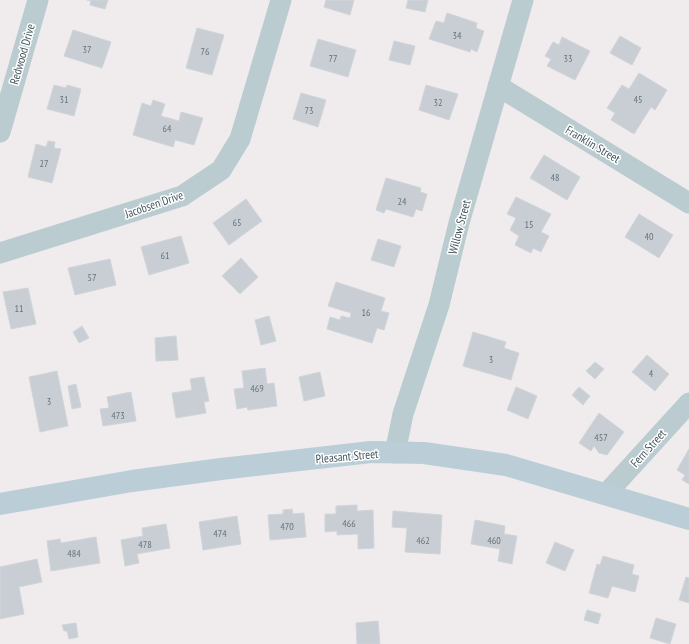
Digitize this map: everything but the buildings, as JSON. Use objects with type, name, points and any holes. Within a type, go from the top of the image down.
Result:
[{"type":"street","name":"Redwood Drive","points":[[0,132],[38,0]]},
{"type":"street","name":"Jacobsen Drive","points":[[0,253],[182,196],[221,170],[240,139],[281,0]]},
{"type":"street","name":"Willow Street","points":[[394,453],[403,414],[439,305],[459,223],[523,0]]},
{"type":"street","name":"Franklin Street","points":[[498,86],[689,203]]},
{"type":"street","name":"Fern Street","points":[[606,494],[689,403]]},
{"type":"street","name":"Pleasant Street","points":[[0,504],[132,481],[371,452],[424,454],[506,464],[689,519]]}]
